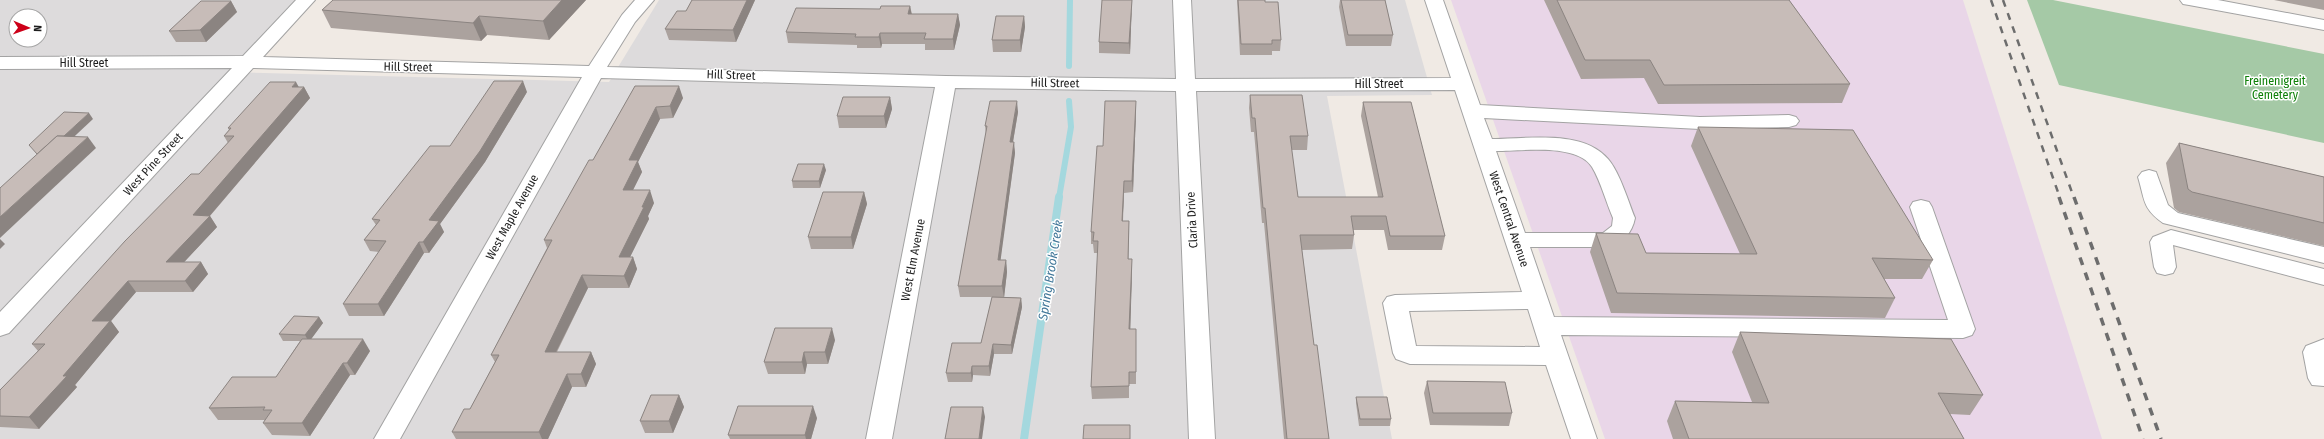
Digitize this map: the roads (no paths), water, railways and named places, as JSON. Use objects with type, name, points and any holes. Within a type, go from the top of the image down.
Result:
[{"type":"street","name":"West Pine Street","points":[[0,327],[306,0]]},
{"type":"street","name":"West Maple Avenue","points":[[387,439],[594,71],[628,19],[645,0]]},
{"type":"street","name":"Claria Drive","points":[[1182,0],[1202,439]]},
{"type":"street","name":"West Central Avenue","points":[[1434,0],[1584,439]]},
{"type":"street","points":[[2189,0],[2324,25]]},
{"type":"street","name":"Hill Street","points":[[0,63],[248,62],[946,82],[1185,85],[1463,84]]},
{"type":"street","name":"West Elm Avenue","points":[[879,439],[946,82]]},
{"type":"street","points":[[1472,111],[1700,123],[1789,121]]},
{"type":"street","points":[[1484,145],[1570,145],[1588,150],[1602,164],[1624,218],[1622,229],[1608,240],[1516,240]]},
{"type":"street","points":[[2149,177],[2158,209],[2172,218],[2324,255]]},
{"type":"street","points":[[1546,326],[1962,329],[1921,207]]},
{"type":"street","points":[[2165,267],[2161,242],[2171,237],[2324,277]]},
{"type":"street","points":[[1537,300],[1398,301],[1395,303],[1405,353],[1410,355],[1556,356]]},
{"type":"street","points":[[2321,378],[2315,352],[2324,348]]},
{"type":"waterway","name":"Spring Brook Creek","points":[[1069,66],[1070,0]]},
{"type":"waterway","name":"Spring Brook Creek","points":[[1059,198],[1071,127],[1069,101]]},
{"type":"waterway","name":"Spring Brook Creek","points":[[1024,439],[1059,197]]},
{"type":"railway","points":[[1991,0],[2060,198]]},
{"type":"railway","points":[[2003,0],[2074,198]]},
{"type":"railway","points":[[2059,197],[2143,439]]},
{"type":"railway","points":[[2074,197],[2161,439]]},
{"type":"park label","name":"Freinenigreit Cemetery","points":[[2275,88]]}]
